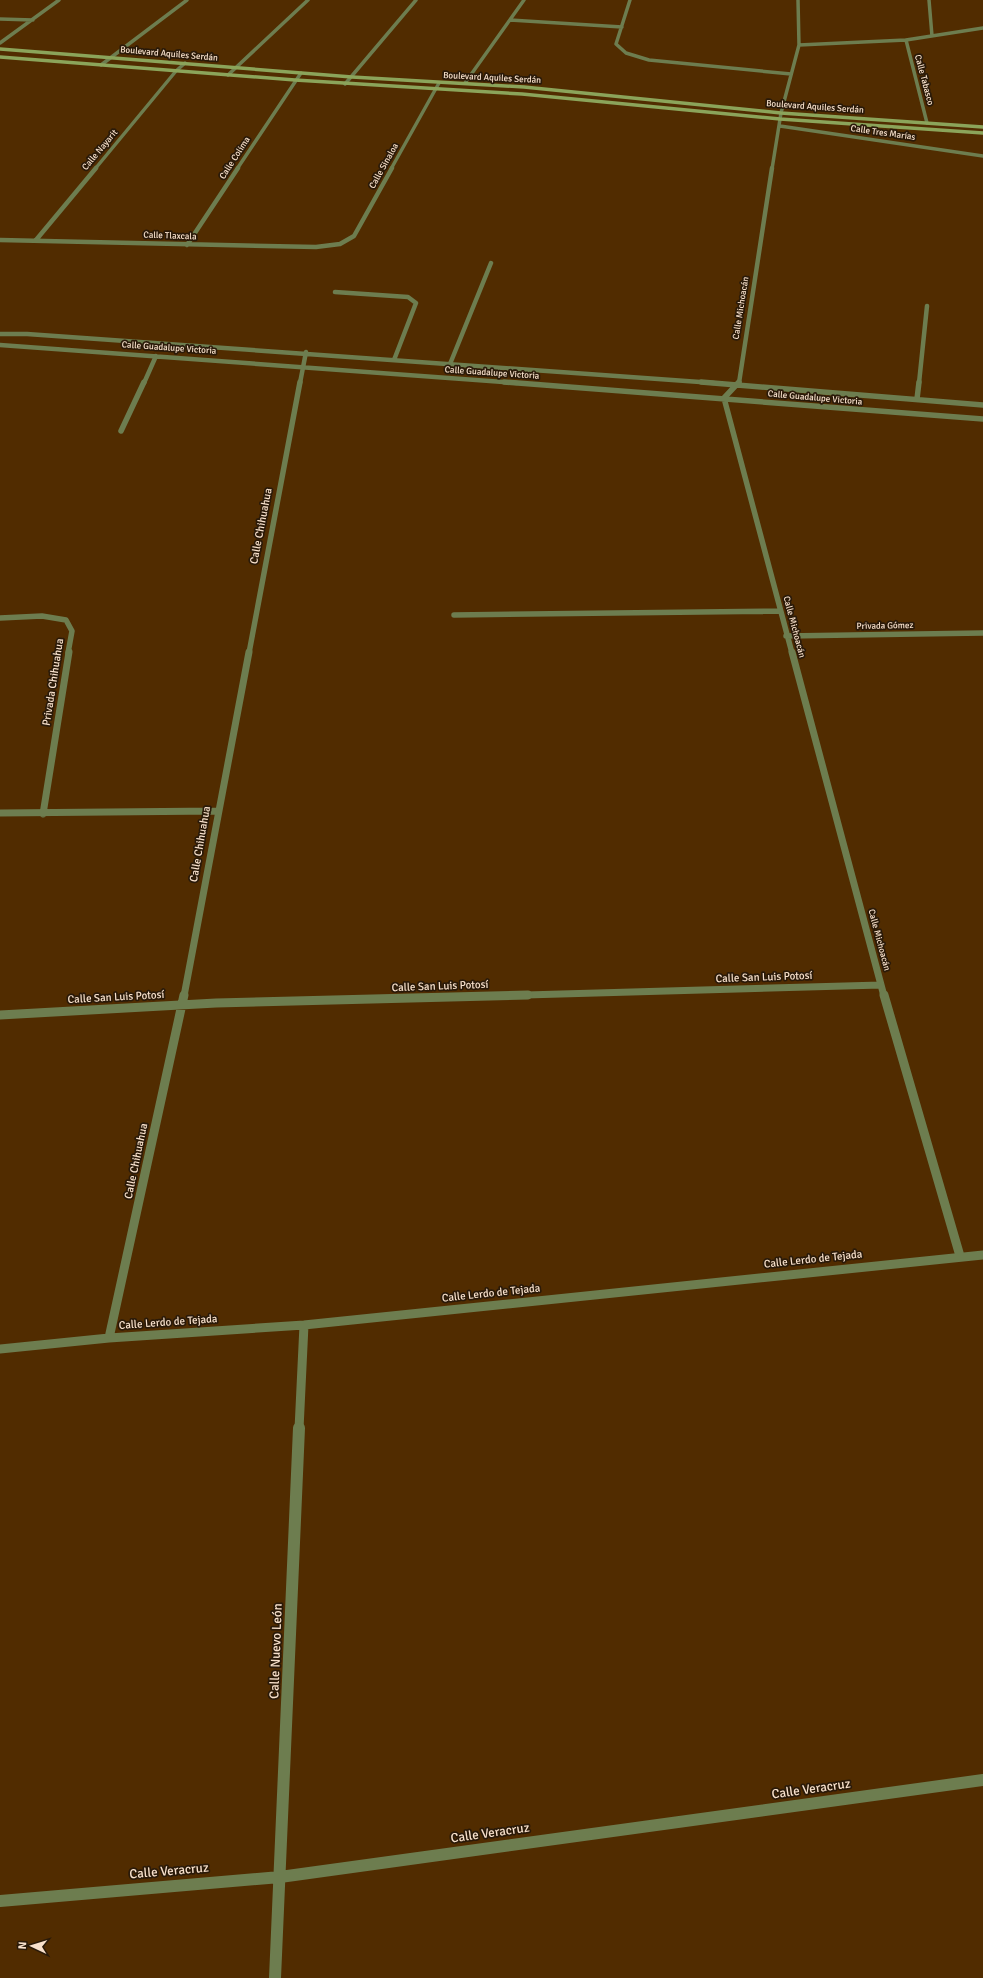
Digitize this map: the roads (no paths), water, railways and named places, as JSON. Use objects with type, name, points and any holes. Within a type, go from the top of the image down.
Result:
[{"type":"street","points":[[0,43],[59,0]]},
{"type":"street","points":[[101,65],[187,0]]},
{"type":"street","points":[[228,75],[308,0]]},
{"type":"street","points":[[344,84],[352,77],[416,0]]},
{"type":"street","points":[[465,84],[524,0]]},
{"type":"street","points":[[630,0],[616,44],[626,53],[649,60],[791,74]]},
{"type":"street","name":"Calle Michoacán","points":[[739,384],[781,113],[799,45],[798,0]]},
{"type":"street","points":[[929,0],[932,36]]},
{"type":"street","points":[[0,19],[32,20]]},
{"type":"street","points":[[510,20],[622,27]]},
{"type":"street","points":[[799,45],[906,40],[983,28]]},
{"type":"street","name":"Calle Tabasco","points":[[906,40],[928,123]]},
{"type":"street","name":"Boulevard Aquiles Serdán","points":[[0,50],[352,77],[532,88],[781,113],[983,127]]},
{"type":"street","name":"Boulevard Aquiles Serdán","points":[[0,57],[344,84],[522,94],[780,119],[983,133]]},
{"type":"street","name":"Calle Nayarit","points":[[36,240],[176,71],[185,64]]},
{"type":"street","name":"Calle Colima","points":[[187,245],[301,73]]},
{"type":"street","name":"Calle Sinaloa","points":[[340,244],[354,236],[439,83]]},
{"type":"street","name":"Calle Tres Marías","points":[[780,126],[983,156]]},
{"type":"street","name":"Calle Tlaxcala","points":[[0,240],[316,247],[340,244]]},
{"type":"street","points":[[450,364],[491,263]]},
{"type":"street","points":[[335,292],[408,297],[416,303],[394,360]]},
{"type":"street","points":[[917,399],[927,306]]},
{"type":"street","name":"Calle Guadalupe Victoria","points":[[0,334],[27,334],[306,352],[394,360],[739,384],[983,405]]},
{"type":"street","name":"Calle Guadalupe Victoria","points":[[0,345],[303,366],[983,419]]},
{"type":"street","name":"Calle Chihuahua","points":[[109,1338],[182,1005],[217,811],[306,352]]},
{"type":"street","points":[[121,431],[156,356]]},
{"type":"street","points":[[724,398],[739,384]]},
{"type":"street","name":"Calle Michoacán","points":[[724,398],[786,636],[881,984],[960,1256]]},
{"type":"street","points":[[454,615],[780,611]]},
{"type":"street","name":"Privada Chihuahua","points":[[0,618],[42,616],[66,620],[72,631],[43,814]]},
{"type":"street","name":"Privada Gómez","points":[[786,636],[983,633]]},
{"type":"street","points":[[0,813],[43,814],[217,811]]},
{"type":"street","name":"Calle San Luis Potosí","points":[[0,1015],[182,1005],[881,984]]},
{"type":"street","name":"Calle Lerdo de Tejada","points":[[0,1349],[109,1338],[304,1325],[960,1256],[983,1255]]},
{"type":"street","name":"Calle Nuevo León","points":[[275,1978],[304,1325]]},
{"type":"street","name":"Calle Veracruz","points":[[0,1901],[280,1877],[983,1780]]}]
